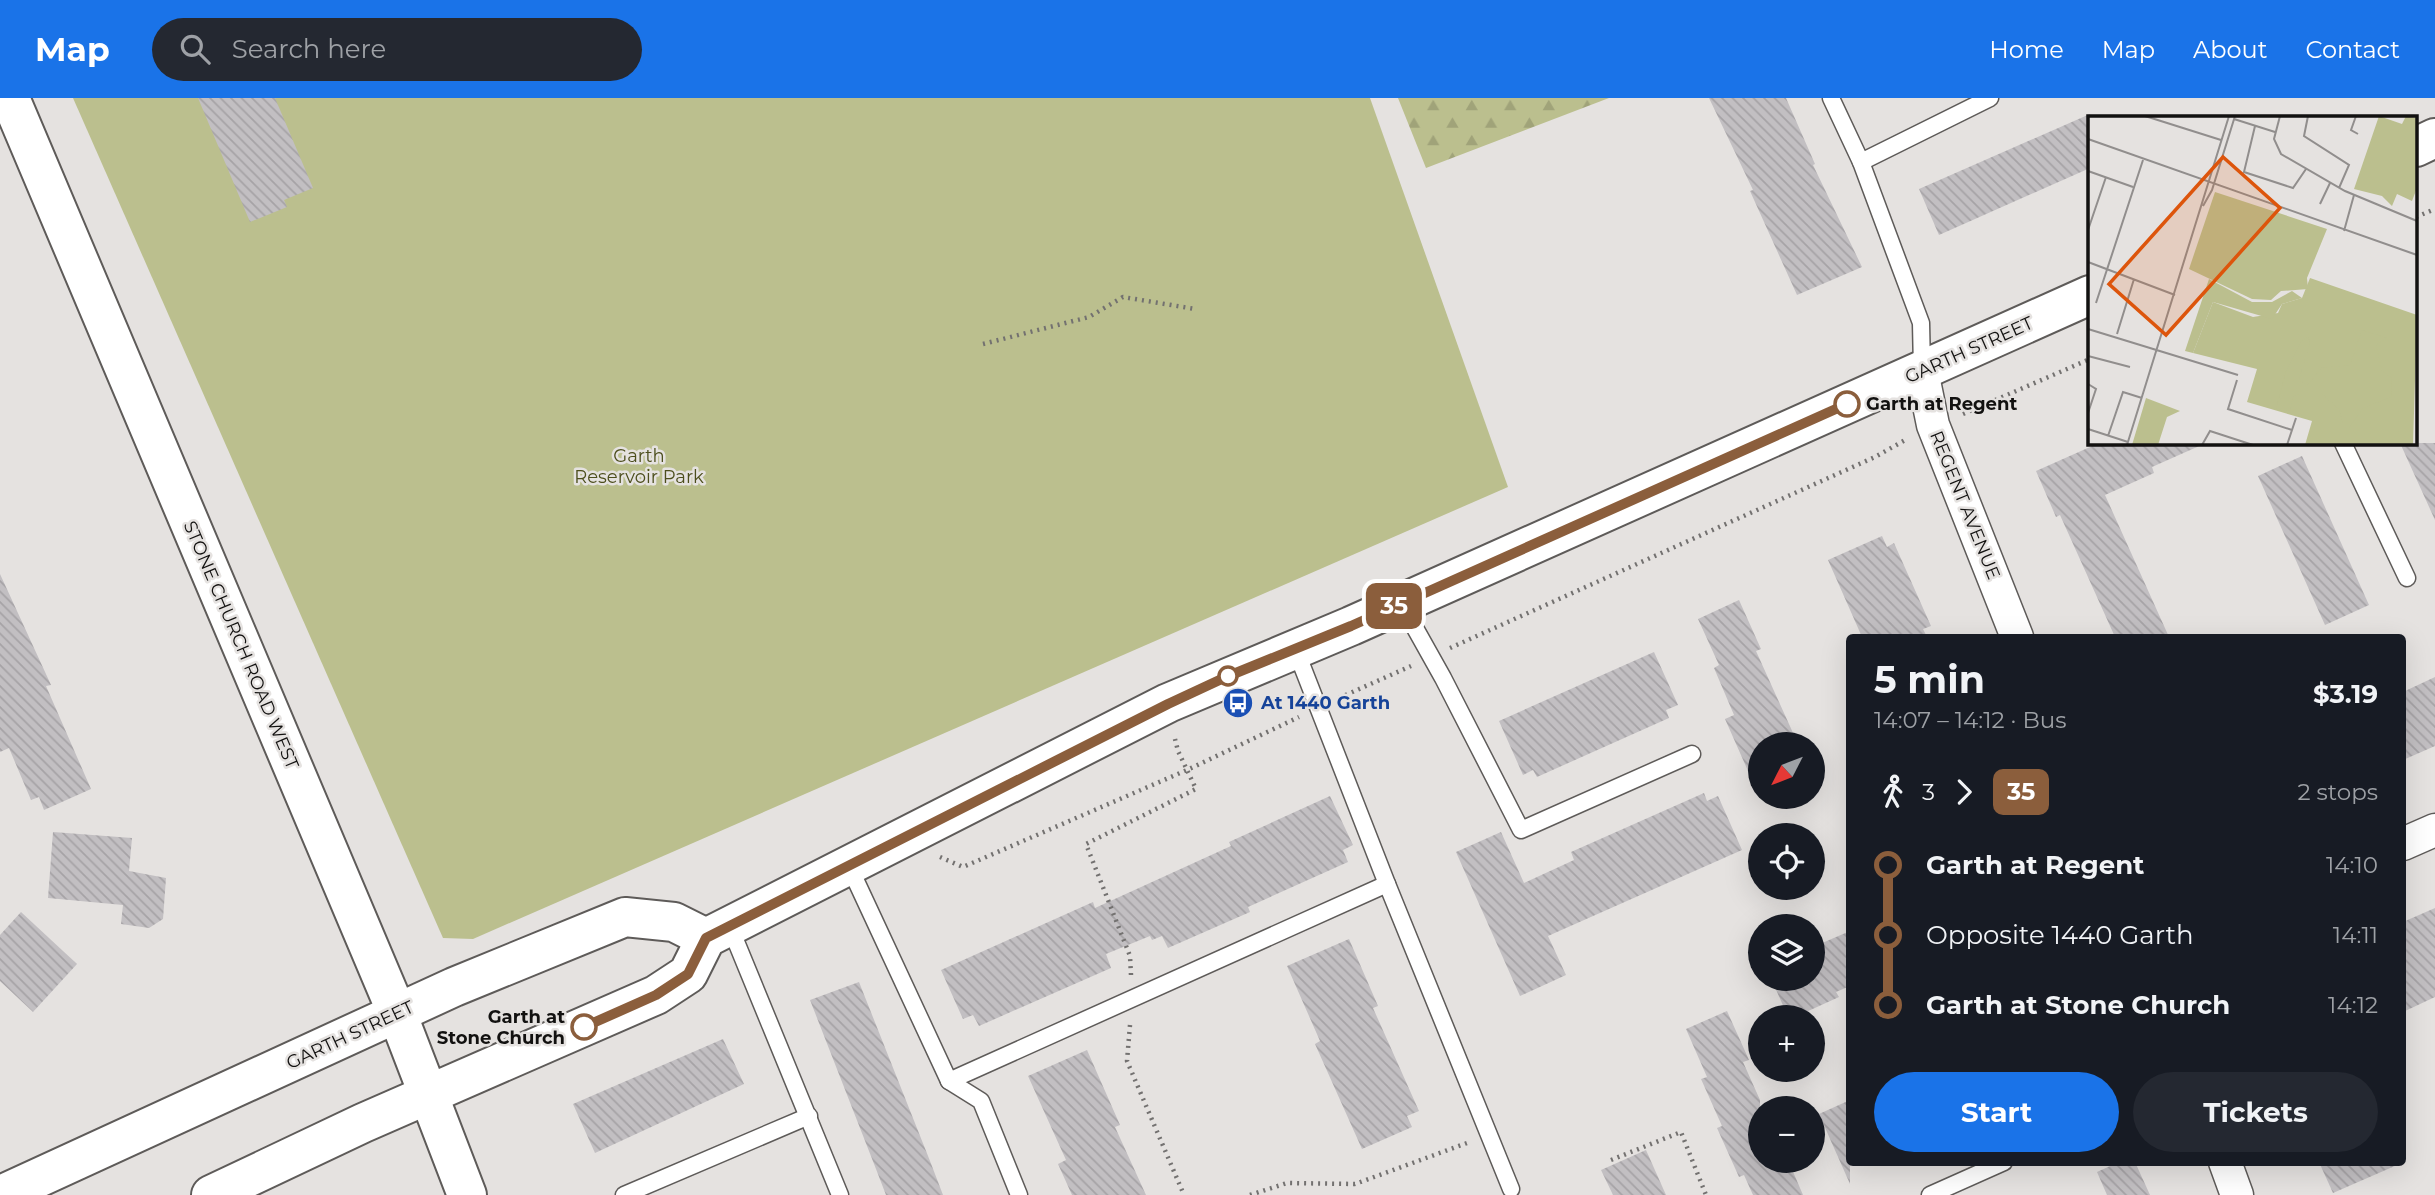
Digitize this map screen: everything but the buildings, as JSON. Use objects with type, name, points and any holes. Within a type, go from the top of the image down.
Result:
[{"type":"main road","name":"STONE CHURCH ROAD WEST","points":[[10,98],[397,1013],[467,1195]]},
{"type":"main road","points":[[2418,145],[2435,138]]},
{"type":"main road","name":"GARTH STREET","points":[[1,1195],[397,1013],[625,917],[674,922],[718,932],[1168,704],[1351,626],[2088,296]]},
{"type":"main road","points":[[211,1195],[363,1123],[656,995],[688,974],[718,932]]},
{"type":"main road","points":[[51,1195],[176,1115]]},
{"type":"street","name":"REGENT AVENUE","points":[[1923,371],[1933,425],[2016,634]]},
{"type":"street","points":[[2406,843],[2435,830]]},
{"type":"street","points":[[2226,1166],[2237,1195]]},
{"type":"lane","points":[[1831,98],[1861,162],[1921,323],[1923,371]]},
{"type":"lane","points":[[1861,162],[1990,98]]},
{"type":"lane","points":[[2343,444],[2407,578]]},
{"type":"lane","points":[[1401,603],[1521,830],[1692,754]]},
{"type":"lane","points":[[1295,648],[1511,1189]]},
{"type":"lane","points":[[849,866],[949,1081],[981,1101],[1019,1195]]},
{"type":"lane","points":[[949,1081],[1387,884]]},
{"type":"lane","points":[[718,932],[809,1116],[840,1195]]},
{"type":"lane","points":[[624,1195],[809,1116]]},
{"type":"lane","points":[[1930,1195],[1995,1166]]},
{"type":"path","points":[[2418,216],[2435,209]]},
{"type":"path","points":[[983,344],[1089,317],[1123,298],[1195,309]]},
{"type":"path","points":[[901,841],[963,867],[1187,770],[1317,708],[1875,457],[1933,425],[1986,406],[2088,360]]},
{"type":"path","points":[[1168,704],[1178,751],[1196,789],[1086,844],[1130,956],[1133,998],[1127,1061],[1184,1195]]},
{"type":"path","points":[[1611,1160],[1681,1132],[1706,1195]]},
{"type":"path","points":[[1250,1195],[1287,1183],[1355,1184],[1489,1135]]},
{"type":"green space","name":"Garth Reservoir Park","points":[[73,98],[1370,98],[1508,487],[473,939],[443,938]]},
{"type":"green space","points":[[1398,98],[1609,98],[1426,168]]},
{"type":"bus line","name":"35","points":[[584,1027],[656,995],[688,974],[706,938],[1168,704],[1351,626],[1847,404]]},
{"type":"place","name":"Garth at Regent","points":[[1847,404]]},
{"type":"place","name":"At 1440 Garth","points":[[1238,703]]},
{"type":"place","name":"Garth at Stone Church","points":[[584,1027]]}]
